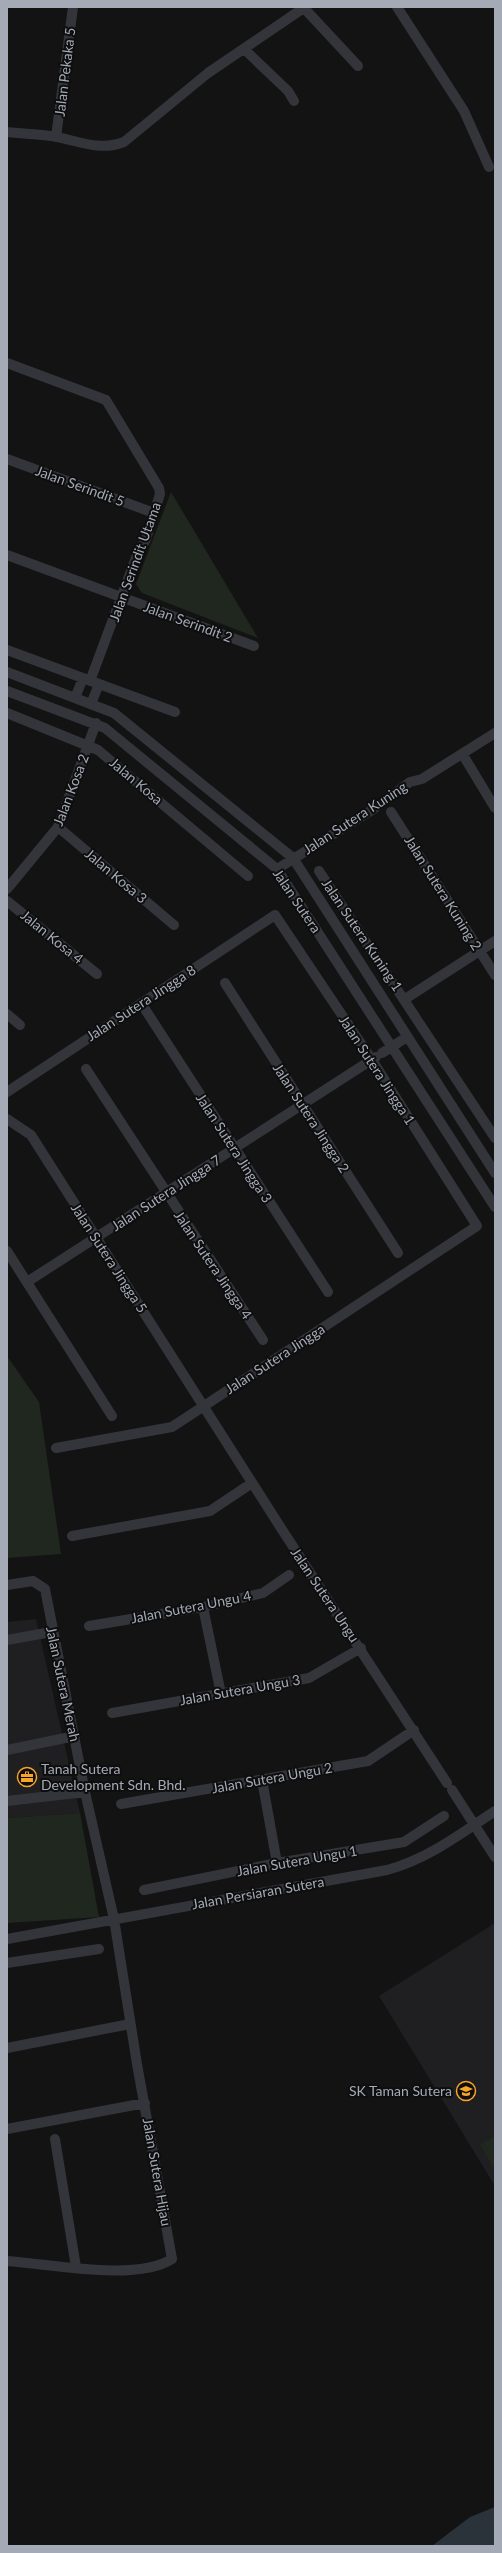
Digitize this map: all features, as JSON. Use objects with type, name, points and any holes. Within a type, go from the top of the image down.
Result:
[{"type":"street","name":"Jalan Pekaka 5","points":[[56,137],[73,7]]},
{"type":"street","points":[[7,132],[56,137],[99,147],[113,146],[124,142],[208,72],[305,7],[358,66]]},
{"type":"street","points":[[397,7],[464,111],[488,167]]},
{"type":"street","points":[[244,49],[288,91],[294,102]]},
{"type":"street","name":"Jalan Serindit Utama","points":[[7,363],[102,397],[109,404],[159,488],[160,494],[146,539],[137,555],[91,681]]},
{"type":"street","name":"Jalan Serindit 5","points":[[7,459],[154,513]]},
{"type":"street","name":"Jalan Serindit 2","points":[[7,555],[254,646]]},
{"type":"street","points":[[7,650],[175,712]]},
{"type":"street","name":"Jalan Sutera","points":[[7,672],[114,713],[293,858],[495,1172]]},
{"type":"street","points":[[75,698],[91,681]]},
{"type":"street","points":[[91,681],[91,704]]},
{"type":"street","name":"Jalan Sutera","points":[[7,690],[96,723],[112,733],[277,869],[495,1208]]},
{"type":"street","name":"Jalan Kosa","points":[[8,715],[88,744],[104,755],[248,876]]},
{"type":"street","name":"Jalan Kosa 2","points":[[7,889],[58,827],[96,723]]},
{"type":"street","name":"Jalan Sutera Kuning","points":[[277,869],[372,810],[410,782],[422,779],[463,755],[495,733]]},
{"type":"street","points":[[463,755],[495,808]]},
{"type":"street","name":"Jalan Sutera Kuning 2","points":[[391,812],[495,975]]},
{"type":"street","name":"Jalan Kosa 3","points":[[58,827],[174,925]]},
{"type":"street","name":"Jalan Sutera Kuning 1","points":[[319,871],[405,999],[495,1138]]},
{"type":"street","name":"Jalan Kosa 4","points":[[7,900],[98,974]]},
{"type":"street","name":"Jalan Sutera Jingga 8","points":[[7,1092],[275,915]]},
{"type":"street","name":"Jalan Sutera Jingga 1","points":[[275,915],[377,1056],[477,1226]]},
{"type":"street","name":"Jalan Sutera Kuning 1","points":[[405,999],[495,941]]},
{"type":"street","name":"Jalan Sutera Jingga 2","points":[[225,983],[398,1252]]},
{"type":"street","name":"Jalan Sutera Jingga 3","points":[[141,1003],[328,1292]]},
{"type":"street","points":[[7,1014],[20,1025]]},
{"type":"street","name":"Jalan Sutera Jingga 7","points":[[27,1282],[408,1037]]},
{"type":"street","name":"Jalan Sutera Jingga 4","points":[[86,1069],[166,1194],[263,1340]]},
{"type":"street","name":"Jalan Sutera Jingga 5","points":[[7,1119],[31,1136],[204,1406]]},
{"type":"street","name":"Jalan Sutera Jingga","points":[[56,1448],[172,1427],[477,1226]]},
{"type":"street","points":[[7,1251],[112,1416]]},
{"type":"street","name":"Jalan Sutera Ungu","points":[[204,1406],[252,1483],[361,1648],[495,1857]]},
{"type":"street","points":[[72,1536],[210,1510],[252,1483]]},
{"type":"street","name":"Jalan Sutera Ungu 4","points":[[89,1626],[203,1607],[263,1593],[289,1575]]},
{"type":"street","name":"Jalan Sutera Merah","points":[[7,1585],[33,1581],[45,1590],[51,1632],[114,1919]]},
{"type":"street","points":[[203,1607],[221,1694]]},
{"type":"street","points":[[7,1640],[51,1632]]},
{"type":"street","name":"Jalan Sutera Ungu 3","points":[[112,1713],[309,1678],[361,1648]]},
{"type":"street","name":"Jalan Sutera Ungu 2","points":[[121,1804],[368,1760],[414,1730]]},
{"type":"street","points":[[7,1750],[75,1736]]},
{"type":"street","points":[[262,1780],[277,1863]]},
{"type":"street","points":[[7,1801],[85,1792]]},
{"type":"street","name":"Jalan Persiaran Sutera","points":[[7,1939],[387,1870],[409,1864],[432,1853],[495,1812]]},
{"type":"street","name":"Jalan Sutera Ungu 1","points":[[144,1890],[277,1863],[404,1842],[444,1816]]},
{"type":"street","name":"Jalan Sutera Hijau","points":[[7,2261],[125,2271],[160,2265],[172,2259],[130,2024],[114,1919]]},
{"type":"street","points":[[7,1963],[100,1949]]},
{"type":"street","points":[[7,2048],[130,2024]]},
{"type":"street","points":[[7,2129],[145,2103]]},
{"type":"street","points":[[55,2139],[76,2267]]},
{"type":"shaded area","points":[[171,492],[258,638],[142,593],[136,584]]},
{"type":"shaded area","points":[[7,1356],[39,1402],[61,1554],[7,1558]]},
{"type":"shaded area","points":[[36,1619],[80,1813],[7,1818],[7,1622]]},
{"type":"shaded area","points":[[80,1813],[99,1917],[7,1923],[7,1818]]},
{"type":"shaded area","name":"SK Taman Sutera","points":[[495,1923],[495,2186],[379,1996]]},
{"type":"shaded area","points":[[495,2136],[495,2171],[480,2144]]},
{"type":"shaded area","points":[[495,2507],[495,2546],[432,2546],[470,2517]]},
{"type":"place","name":"Tanah Sutera Development Sdn. Bhd.","points":[[27,1777]]},
{"type":"place","name":"SK Taman Sutera","points":[[466,2091]]}]
